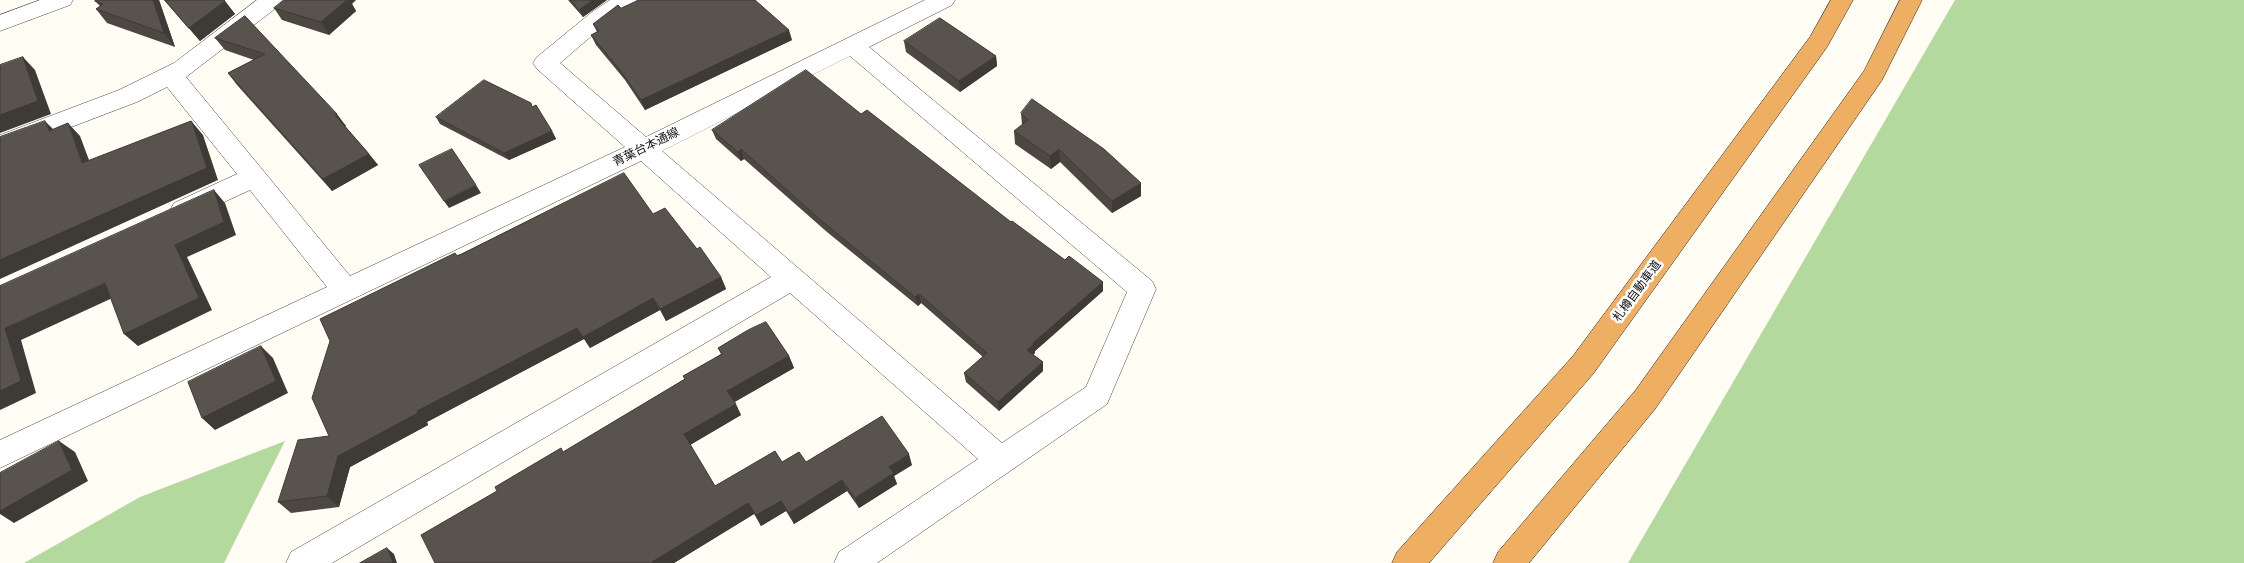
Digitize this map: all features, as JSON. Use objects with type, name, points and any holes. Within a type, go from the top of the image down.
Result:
[{"type":"highway","name":"札樽自動車道","points":[[1408,563],[1583,365],[1819,41],[1842,0]]},
{"type":"highway","points":[[1509,563],[1645,400],[1874,74],[1911,0]]},
{"type":"street","points":[[0,23],[62,0]]},
{"type":"street","points":[[0,145],[128,96],[171,75],[182,69],[272,0]]},
{"type":"street","points":[[626,0],[600,17],[545,63],[641,150],[1000,460]]},
{"type":"street","name":"青葉台本通線","points":[[0,455],[641,150],[944,0]]},
{"type":"street","points":[[850,563],[1097,395],[1142,289],[852,45]]},
{"type":"street","points":[[171,75],[346,290]]},
{"type":"street","points":[[164,218],[255,177]]},
{"type":"street","points":[[302,563],[790,279]]},
{"type":"green space","points":[[1955,0],[2244,0],[2244,563],[1628,563]]},
{"type":"green space","points":[[285,441],[224,563],[24,563],[140,497]]},
{"type":"building","points":[[153,0],[164,33],[96,9],[103,4],[95,1]]},
{"type":"building","points":[[165,0],[224,0],[225,1],[189,28]]},
{"type":"building","points":[[284,0],[347,0],[321,22],[274,8]]},
{"type":"building","points":[[571,0],[593,0],[579,10]]},
{"type":"building","points":[[639,0],[755,0],[789,30],[641,100],[620,70],[591,35],[599,31],[593,24],[618,5],[621,8]]},
{"type":"building","points":[[245,16],[337,114],[335,115],[369,154],[323,179],[228,73],[265,54],[215,38]]},
{"type":"building","points":[[940,18],[996,56],[959,81],[904,41]]},
{"type":"building","points":[[23,57],[38,101],[0,115],[0,65]]},
{"type":"building","points":[[806,70],[861,114],[867,110],[1011,222],[1065,260],[1069,256],[1103,282],[1033,343],[1027,350],[1043,362],[998,402],[964,373],[987,353],[919,294],[915,297],[824,223],[741,149],[738,152],[712,130]]},
{"type":"building","points":[[484,80],[531,103],[532,107],[536,105],[552,131],[504,153],[436,117]]},
{"type":"building","points":[[1032,99],[1104,149],[1141,183],[1112,201],[1059,149],[1050,156],[1014,131],[1028,120],[1021,113]]},
{"type":"building","points":[[45,121],[49,131],[68,123],[82,163],[191,121],[207,168],[0,260],[0,137]]},
{"type":"building","points":[[452,149],[476,185],[444,201],[419,165]]},
{"type":"building","points":[[624,173],[653,214],[665,208],[697,249],[700,247],[721,277],[660,309],[653,298],[583,337],[577,328],[417,411],[418,413],[338,456],[327,496],[278,502],[298,440],[329,436],[312,398],[330,341],[320,319],[455,253],[457,256]]},
{"type":"building","points":[[214,190],[224,222],[175,245],[199,298],[124,334],[105,283],[5,328],[21,381],[0,391],[0,286]]},
{"type":"building","points":[[766,322],[789,356],[727,391],[736,404],[684,434],[715,486],[775,451],[782,462],[799,452],[806,462],[882,416],[909,454],[889,467],[894,473],[855,498],[842,480],[789,513],[781,501],[756,515],[748,503],[653,563],[435,563],[421,535],[497,491],[495,487],[561,448],[563,452],[685,379],[683,376],[722,354],[718,348],[748,330]]},
{"type":"building","points":[[261,346],[276,381],[202,418],[188,382]]},
{"type":"building","points":[[59,441],[72,470],[0,511],[0,473]]},
{"type":"building","points":[[387,548],[393,563],[360,563]]}]
